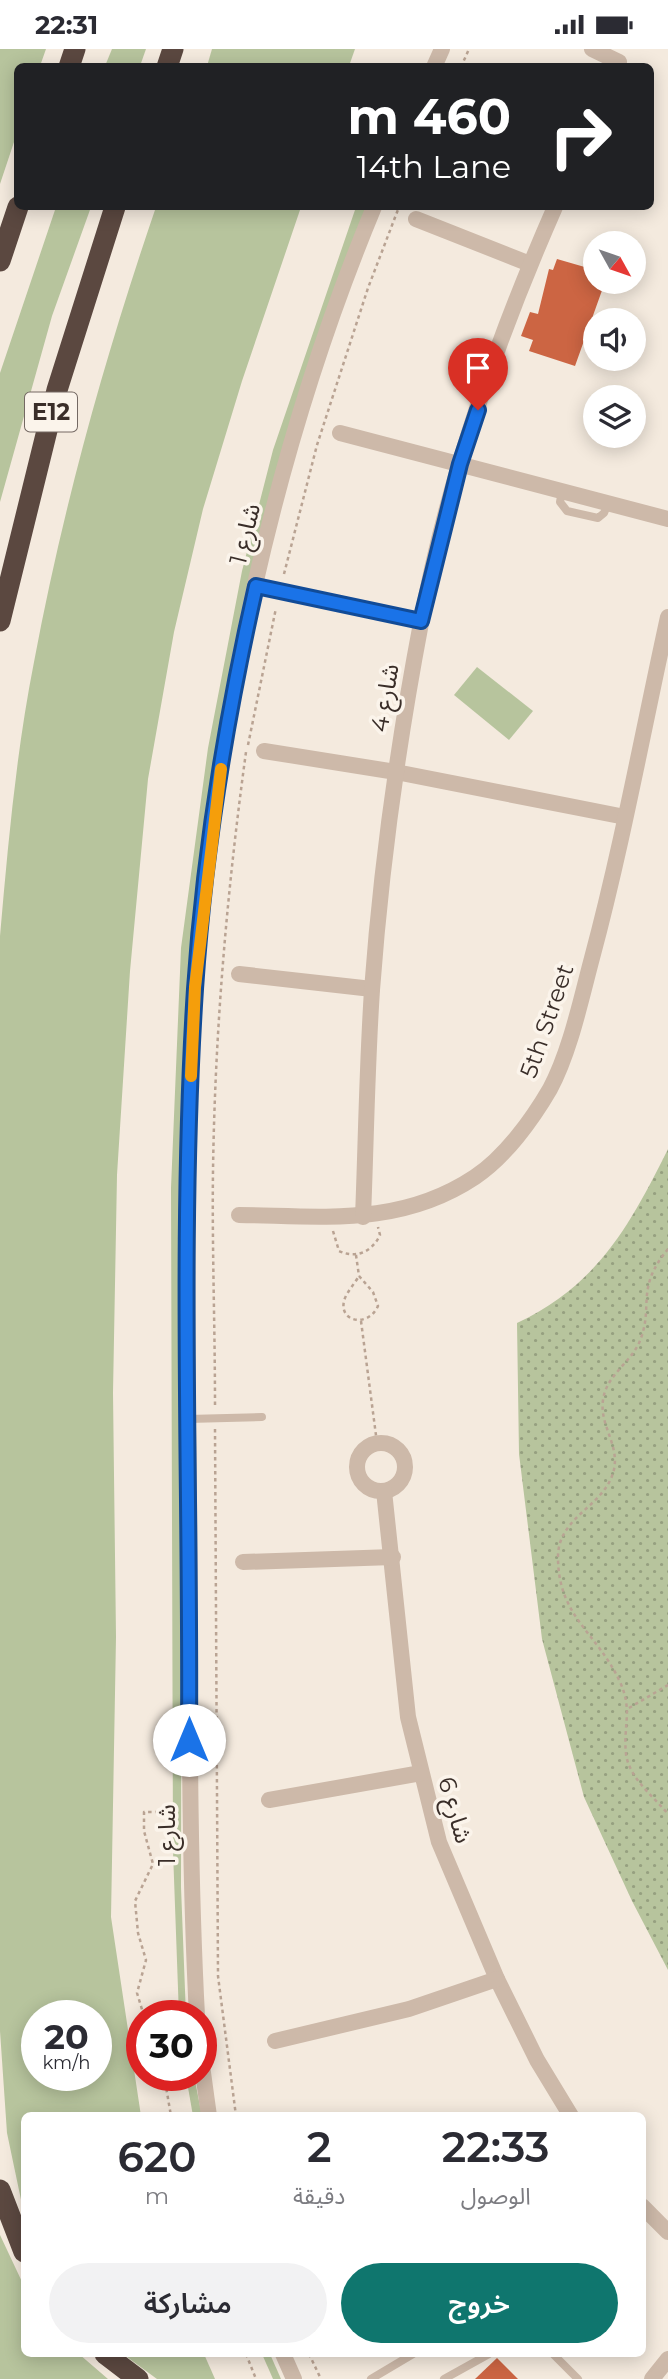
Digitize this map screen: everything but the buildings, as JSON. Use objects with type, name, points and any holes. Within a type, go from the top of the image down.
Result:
[{"type":"highway","points":[[0,261],[17,210]]},
{"type":"highway","name":"E12","points":[[0,621],[57,390],[114,210]]},
{"type":"highway","points":[[0,2190],[21,2244]]},
{"type":"highway","points":[[109,2357],[138,2379]]},
{"type":"street","points":[[592,49],[620,59]]},
{"type":"street","name":"شارع 1","points":[[196,2000],[189,1812],[188,1419],[188,1233],[195,987],[211,833],[236,677],[256,586],[307,398],[356,250],[373,210]]},
{"type":"street","name":"شارع 4","points":[[371,1219],[372,989],[396,772],[421,621],[460,464],[530,264],[554,210]]},
{"type":"street","points":[[416,219],[530,264]]},
{"type":"street","points":[[340,433],[668,519]]},
{"type":"street","points":[[256,586],[421,621]]},
{"type":"street","name":"5th Street","points":[[239,1215],[371,1219],[419,1202],[475,1177],[530,1120],[551,1087],[579,1010],[625,817],[668,617]]},
{"type":"street","points":[[264,751],[396,772],[625,817]]},
{"type":"street","points":[[239,974],[372,989]]},
{"type":"street","points":[[377,1443],[392,1445],[405,1464],[398,1485],[384,1491],[368,1487],[362,1482],[357,1467],[363,1451],[377,1443]]},
{"type":"street","name":"شارع 6","points":[[384,1491],[408,1717],[439,1842],[497,1979],[537,2060],[569,2112]]},
{"type":"street","points":[[243,1562],[393,1557]]},
{"type":"street","points":[[269,1800],[421,1773]]},
{"type":"street","points":[[275,2041],[398,2012],[497,1979]]},
{"type":"street","points":[[206,2091],[208,2112]]},
{"type":"street","points":[[646,2210],[668,2232]]},
{"type":"street","points":[[284,2357],[294,2379]]},
{"type":"street","points":[[652,2379],[668,2359]]},
{"type":"lane","points":[[188,1419],[262,1417]]},
{"type":"lane","points":[[372,2379],[408,2357]]},
{"type":"lane","points":[[444,2379],[484,2357]]},
{"type":"lane","points":[[556,2357],[579,2379]]},
{"type":"path","points":[[235,2112],[218,1976],[213,1172],[223,957],[247,748],[280,591],[317,445],[397,210]]},
{"type":"path","points":[[334,1224],[333,1238],[339,1251],[366,1252],[376,1244],[380,1235],[371,1219]]},
{"type":"path","points":[[668,1249],[649,1278],[639,1342],[606,1385],[602,1412],[616,1450],[611,1479],[574,1518],[564,1532],[558,1553],[564,1600],[607,1657],[629,1708],[626,1756],[646,1791],[668,1814]]},
{"type":"path","points":[[356,1253],[359,1276],[373,1292],[378,1306],[374,1314],[361,1321],[352,1319],[345,1311],[344,1302],[359,1276]]},
{"type":"path","points":[[361,1321],[377,1443]]},
{"type":"path","points":[[629,1708],[668,1685]]},
{"type":"path","points":[[139,2000],[137,1993],[146,1960],[138,1933],[135,1901],[153,1864],[144,1831],[144,1812],[189,1812]]},
{"type":"path","points":[[167,2091],[170,2112]]},
{"type":"path","points":[[247,2357],[256,2379]]},
{"type":"path","points":[[310,2357],[321,2379]]},
{"type":"green space","points":[[0,49],[46,49],[41,63],[14,63],[14,142],[0,184]]},
{"type":"green space","points":[[112,49],[146,49],[141,63],[106,63]]},
{"type":"green space","points":[[212,49],[355,49],[350,63],[208,63]]},
{"type":"green space","points":[[55,210],[90,210],[52,316],[0,502],[0,373]]},
{"type":"green space","points":[[155,210],[300,210],[242,381],[203,509],[174,632],[148,779],[130,971],[117,1175],[113,1393],[116,1637],[111,1917],[126,2016],[126,2091],[137,2091],[140,2112],[21,2112],[21,2200],[7,2133],[0,2031],[0,936],[17,765],[28,696],[45,604],[87,432]]},
{"type":"green space","points":[[355,210],[365,210],[301,391],[205,821],[182,1378],[181,1887],[185,2000],[178,2000],[173,1851],[171,1188],[181,948],[208,748],[242,571],[273,450]]},
{"type":"green space","points":[[477,667],[533,711],[509,740],[454,695]]},
{"type":"green space","points":[[668,1149],[668,1970],[632,1901],[584,1797],[542,1639],[519,1454],[517,1323],[545,1308],[569,1290],[609,1250],[640,1203]]},
{"type":"green space","points":[[189,2091],[197,2091],[201,2112],[192,2112]]},
{"type":"green space","points":[[0,2235],[21,2280],[21,2357],[82,2357],[108,2379],[0,2379]]},
{"type":"green space","points":[[127,2357],[205,2357],[215,2379],[157,2379]]},
{"type":"green space","points":[[263,2357],[271,2357],[281,2379],[273,2379]]},
{"type":"slow traffic","points":[[191,1076],[195,987],[211,833],[221,769]]},
{"type":"route","points":[[189,1740],[188,1233],[195,987],[211,833],[241,654],[256,586],[343,602],[421,621],[460,464],[478,410]]}]
